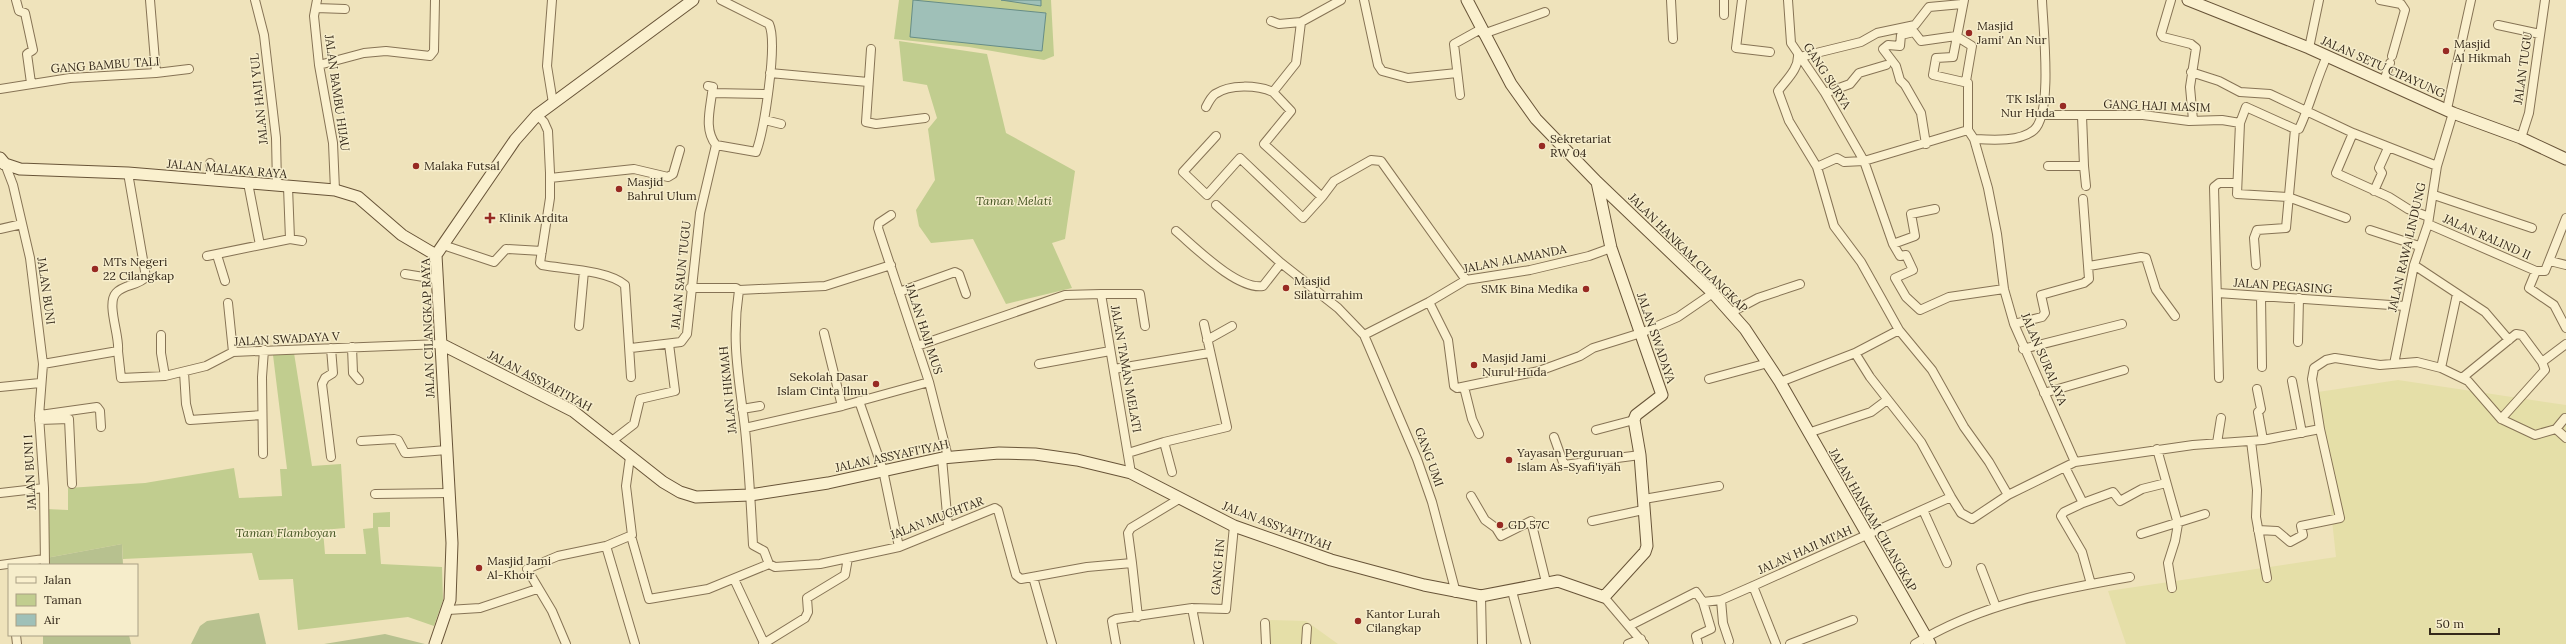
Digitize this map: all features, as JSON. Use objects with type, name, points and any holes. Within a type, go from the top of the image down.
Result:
[{"type":"street","points":[[16,0],[18,11],[25,13],[33,50],[26,54],[31,83]]},
{"type":"street","points":[[150,0],[156,73]]},
{"type":"street","name":"JALAN HAJI YUL","points":[[255,0],[264,35],[282,186],[290,239]]},
{"type":"street","points":[[319,65],[364,54],[386,51],[430,56],[434,51],[435,0]]},
{"type":"street","points":[[552,0],[547,66],[553,103]]},
{"type":"street","name":"JALAN CILANGKAP RAYA","points":[[435,644],[451,598],[452,544],[436,279],[436,255],[515,140],[537,115],[693,0]]},
{"type":"street","points":[[721,0],[769,24],[770,73],[768,94],[765,120],[756,153],[716,145],[711,139],[708,129],[710,89],[768,94]]},
{"type":"street","points":[[1271,21],[1279,24],[1301,22],[1339,0]]},
{"type":"street","points":[[1364,0],[1378,65],[1382,71],[1408,78],[1457,73]]},
{"type":"street","name":"JALAN HANKAM CILANGKAP","points":[[1467,0],[1511,84],[1536,119],[1597,182],[1713,293],[1746,329],[1780,382],[1867,537],[1928,641]]},
{"type":"street","points":[[1671,0],[1672,40]]},
{"type":"street","points":[[1724,0],[1724,15]]},
{"type":"street","points":[[1742,0],[1736,48],[1770,52]]},
{"type":"street","name":"GANG SURYA","points":[[1788,0],[1789,34],[1799,56],[1825,93],[1864,161],[1894,244]]},
{"type":"street","points":[[1926,144],[1921,113],[1905,85],[1900,80],[1896,66],[1883,49],[1888,45],[1900,46],[1901,35],[1903,33],[1914,32],[1921,41],[1956,36],[1972,46],[1966,81],[1968,84],[1968,130],[1974,139],[1991,140],[2027,135],[2038,125],[2043,115],[2045,89],[2042,0]]},
{"type":"street","points":[[2171,0],[2161,34],[2163,37],[2194,45],[2196,50],[2191,72],[2193,120]]},
{"type":"street","points":[[2309,48],[2318,0]]},
{"type":"street","points":[[2380,0],[2401,4],[2405,10],[2384,81]]},
{"type":"street","name":"JALAN RAWA LINDUNG","points":[[2394,364],[2414,265],[2428,221],[2434,195],[2437,166],[2450,111],[2471,0]]},
{"type":"street","name":"JALAN TUGU","points":[[2521,138],[2529,112],[2545,0]]},
{"type":"street","name":"JALAN SETU CIPAYUNG","points":[[2193,1],[2309,48],[2450,111],[2521,138],[2566,160]]},
{"type":"street","points":[[1966,81],[1933,75],[1936,58],[1953,57],[1963,2],[1930,7],[1915,25],[1877,33],[1861,42],[1799,56],[1794,70],[1778,91],[1779,99],[1794,130],[1817,167],[1834,226],[1861,262],[1899,330],[1932,370],[2008,495]]},
{"type":"street","points":[[316,4],[345,9]]},
{"type":"street","name":"JALAN BAMBU HIJAU","points":[[316,4],[314,16],[319,65],[334,143],[335,190]]},
{"type":"street","points":[[1460,95],[1454,44],[1482,31],[1545,12]]},
{"type":"street","points":[[1273,92],[1296,63],[1301,22]]},
{"type":"street","points":[[2498,25],[2540,34]]},
{"type":"street","points":[[871,49],[866,122],[876,124],[924,118]]},
{"type":"street","points":[[2256,265],[2254,238],[2257,230],[2286,228],[2295,130],[2298,129],[2308,111],[2313,87],[2327,56]]},
{"type":"street","points":[[1825,93],[1850,84],[1859,73],[1886,65]]},
{"type":"street","name":"GANG BAMBU TALI","points":[[0,89],[31,83],[101,75],[156,73],[189,69]]},
{"type":"street","points":[[2191,72],[2219,81],[2240,92],[2267,92],[2353,133],[2437,166]]},
{"type":"street","points":[[770,73],[868,82]]},
{"type":"street","points":[[1206,107],[1214,95],[1223,90],[1239,86],[1273,92],[1292,111],[1264,144],[1322,197]]},
{"type":"street","points":[[2295,130],[2246,107],[2241,120],[2237,194],[2288,197],[2346,218]]},
{"type":"street","points":[[537,115],[544,122],[548,131],[550,178],[550,198],[540,263],[542,265],[584,271],[617,280],[625,285],[631,348],[631,377]]},
{"type":"street","name":"GANG HAJI MASIM","points":[[2043,115],[2143,115],[2193,120],[2241,120]]},
{"type":"street","points":[[2082,116],[2086,186]]},
{"type":"street","points":[[765,120],[782,124]]},
{"type":"street","points":[[1817,167],[1837,158],[1844,162],[1864,161],[1926,144],[1968,130]]},
{"type":"street","name":"JALAN RALIND II","points":[[2353,133],[2336,173],[2389,197],[2428,221],[2536,272],[2529,288],[2554,305],[2566,328]]},
{"type":"street","points":[[1216,136],[1183,172],[1207,195],[1240,158],[1303,218],[1334,181],[1371,160],[1381,161],[1466,280]]},
{"type":"street","name":"JALAN SURALAYA","points":[[1974,139],[1997,234],[2004,289],[2014,324],[2075,462]]},
{"type":"street","name":"JALAN SAUN TUGU","points":[[631,348],[681,342],[687,334],[690,288],[700,213],[716,145]]},
{"type":"street","points":[[2374,191],[2382,173],[2379,168],[2388,148]]},
{"type":"street","points":[[550,178],[634,169],[668,177],[673,174],[680,150]]},
{"type":"street","name":"JALAN MALAKA RAYA","points":[[2,163],[20,169],[128,173],[210,181],[335,190],[358,197],[402,234],[436,255]]},
{"type":"street","name":"JALAN BUNI","points":[[2,163],[22,224],[30,258],[43,364],[40,383]]},
{"type":"street","points":[[210,163],[210,181]]},
{"type":"street","points":[[2048,166],[2084,166]]},
{"type":"street","points":[[43,364],[118,351],[113,310],[114,296],[119,290],[138,284],[146,277],[128,173]]},
{"type":"street","name":"JALAN SWADAYA","points":[[1597,182],[1611,248],[1662,395],[1636,414],[1634,420]]},
{"type":"street","points":[[248,183],[260,245]]},
{"type":"street","name":"JALAN PEGASING","points":[[2237,183],[2219,183],[2214,187],[2218,293],[2405,306]]},
{"type":"street","points":[[2434,195],[2532,228]]},
{"type":"street","points":[[2014,324],[2042,317],[2044,313],[2041,295],[2084,283],[2089,279],[2083,200]]},
{"type":"street","points":[[1216,205],[1281,263],[1338,308],[1364,335]]},
{"type":"street","points":[[1935,209],[1912,214],[1915,236],[1894,244],[1900,256],[1906,255],[1913,270],[1895,280],[1906,297],[1920,310],[1949,297],[2004,289]]},
{"type":"street","name":"JALAN HAJI MUS","points":[[891,215],[880,223],[878,228],[929,382],[945,457],[948,526]]},
{"type":"street","points":[[2536,272],[2544,272],[2566,218]]},
{"type":"street","points":[[0,229],[22,224]]},
{"type":"street","points":[[2370,230],[2419,246]]},
{"type":"street","points":[[1176,231],[1224,272],[1236,280],[1263,286],[1281,263]]},
{"type":"street","points":[[207,256],[290,239],[302,241]]},
{"type":"street","points":[[442,245],[494,262],[506,249],[542,251]]},
{"type":"street","name":"JALAN ALAMANDA","points":[[1364,335],[1429,302],[1466,280],[1530,270],[1589,256],[1611,248]]},
{"type":"street","points":[[217,255],[225,281]]},
{"type":"street","points":[[2089,266],[2141,256],[2146,258],[2156,290],[2175,316]]},
{"type":"street","points":[[2550,260],[2566,265]]},
{"type":"street","points":[[690,288],[736,288],[739,290],[825,286],[891,265]]},
{"type":"street","points":[[2414,265],[2490,316],[2509,340]]},
{"type":"street","points":[[579,326],[584,271]]},
{"type":"street","points":[[899,292],[955,272],[960,274],[966,294]]},
{"type":"street","points":[[406,274],[436,279]]},
{"type":"street","points":[[1730,313],[1758,298],[1800,284]]},
{"type":"street","name":"JALAN HIKMAH","points":[[739,290],[734,324],[736,367],[744,428],[753,545],[764,551],[769,564]]},
{"type":"street","points":[[1101,294],[1138,292],[1142,297],[1145,326]]},
{"type":"street","points":[[1429,302],[1448,340],[1454,386],[1464,387],[1539,371],[1580,356],[1593,348],[1641,333],[1678,317],[1713,293]]},
{"type":"street","points":[[2218,293],[2218,378]]},
{"type":"street","name":"JALAN TAMAN MELATI","points":[[916,346],[1065,295],[1101,294],[1131,473]]},
{"type":"street","points":[[2441,368],[2457,294]]},
{"type":"street","points":[[2261,296],[2262,367]]},
{"type":"street","points":[[2298,342],[2299,298]]},
{"type":"street","points":[[228,303],[233,352]]},
{"type":"street","points":[[1128,453],[1164,442],[1227,428],[1209,353],[1204,324]]},
{"type":"street","points":[[2024,349],[2122,324]]},
{"type":"street","points":[[1207,340],[1232,326]]},
{"type":"street","points":[[1780,382],[1855,353],[1899,330]]},
{"type":"street","points":[[824,333],[842,406]]},
{"type":"street","points":[[2462,378],[2516,334],[2522,335],[2542,362],[2545,370],[2501,419]]},
{"type":"street","points":[[161,335],[161,353],[165,376]]},
{"type":"street","name":"GANG UMI","points":[[1364,335],[1417,459],[1432,502],[1456,593]]},
{"type":"street","name":"JALAN SWADAYA V","points":[[118,351],[120,378],[165,376],[184,372],[206,366],[233,352],[441,344]]},
{"type":"street","name":"JALAN ASSYAFI'IYAH","points":[[441,344],[572,411],[612,441],[630,457],[680,492],[696,497],[828,483],[945,457],[999,453],[1035,454],[1131,473],[1234,526],[1331,560],[1456,593],[1481,596],[1512,591],[1546,582],[1570,584],[1604,597]]},
{"type":"street","points":[[612,441],[634,424],[640,399],[675,391],[669,344]]},
{"type":"street","points":[[2542,362],[2566,344]]},
{"type":"street","points":[[352,347],[353,373],[359,380]]},
{"type":"street","points":[[330,457],[322,384],[325,378],[333,373],[331,348]]},
{"type":"street","points":[[263,454],[262,415],[264,350]]},
{"type":"street","points":[[1040,364],[1110,351]]},
{"type":"street","points":[[1114,369],[1209,353]]},
{"type":"street","points":[[1855,353],[1887,400],[1921,442],[1961,513],[1972,519],[2008,495],[2066,469],[2075,462],[2157,450],[2217,443],[2263,440],[2320,429]]},
{"type":"street","points":[[2258,530],[2277,531],[2290,542],[2303,534],[2301,526],[2340,518],[2341,514],[2320,429],[2312,380],[2314,368],[2326,360],[2335,358],[2380,365],[2417,362],[2441,368],[2462,378],[2501,419],[2535,435],[2556,429],[2565,418]]},
{"type":"street","points":[[1709,379],[1768,363]]},
{"type":"street","points":[[2044,393],[2124,370]]},
{"type":"street","points":[[184,372],[186,404],[190,420],[262,415]]},
{"type":"street","points":[[2292,381],[2302,433]]},
{"type":"street","points":[[744,428],[842,406],[929,382]]},
{"type":"street","points":[[0,387],[40,383]]},
{"type":"street","name":"JALAN BUNI I","points":[[40,383],[39,418],[44,488],[45,562]]},
{"type":"street","points":[[1464,387],[1472,419],[1479,434]]},
{"type":"street","points":[[2257,389],[2261,409],[2258,412],[2263,440]]},
{"type":"street","points":[[1808,433],[1871,412],[1887,400]]},
{"type":"street","points":[[859,401],[883,470],[899,547]]},
{"type":"street","points":[[742,409],[760,406]]},
{"type":"street","points":[[39,418],[97,407],[100,411],[101,427]]},
{"type":"street","points":[[39,418],[69,419],[72,484]]},
{"type":"street","points":[[2217,443],[2221,418]]},
{"type":"street","points":[[1596,430],[1634,420],[1640,455],[1648,538],[1645,552],[1604,597],[1631,625],[1643,641],[1628,644]]},
{"type":"street","points":[[2556,429],[2566,438]]},
{"type":"street","points":[[1554,436],[1564,465],[1640,455]]},
{"type":"street","points":[[361,441],[398,440],[405,453],[447,450]]},
{"type":"street","points":[[2251,441],[2257,490],[2258,530],[2267,578]]},
{"type":"street","points":[[1164,442],[1172,472]]},
{"type":"street","points":[[2157,450],[2178,524],[2176,542],[2168,563],[2172,588]]},
{"type":"street","points":[[630,457],[626,486],[631,535],[649,599],[708,589],[769,564]]},
{"type":"street","points":[[2066,469],[2083,503]]},
{"type":"street","points":[[2091,584],[2082,552],[2061,516],[2064,512],[2083,503],[2113,492],[2120,501],[2142,489],[2166,483]]},
{"type":"street","points":[[1592,521],[1644,504],[1719,486]]},
{"type":"street","points":[[0,494],[44,488]]},
{"type":"street","points":[[375,494],[449,493]]},
{"type":"street","points":[[1471,496],[1485,520],[1496,528],[1501,536],[1531,521],[1546,582]]},
{"type":"street","name":"JALAN HAJI MI'AH","points":[[1703,602],[1721,600],[1867,537],[1951,497]]},
{"type":"street","points":[[1138,616],[1128,533],[1131,528],[1179,498]]},
{"type":"street","name":"JALAN MUCHTAR","points":[[769,564],[775,567],[799,566],[848,558],[899,547],[995,508],[998,510],[1016,575],[1021,579],[1087,567],[1132,563]]},
{"type":"street","points":[[1923,510],[1947,563]]},
{"type":"street","points":[[2141,534],[2178,524],[2205,514]]},
{"type":"street","name":"GANG HN","points":[[1192,608],[1226,609],[1234,526]]},
{"type":"street","points":[[566,644],[552,611],[527,569],[558,556],[606,546],[631,535]]},
{"type":"street","points":[[606,546],[635,644]]},
{"type":"street","points":[[734,579],[764,644],[805,618],[808,612],[807,598],[846,575],[848,558]]},
{"type":"street","points":[[10,564],[45,562]]},
{"type":"street","points":[[1981,568],[1996,608]]},
{"type":"street","points":[[1033,577],[1052,644]]},
{"type":"street","points":[[1915,644],[1928,641],[1978,613],[2037,595],[2130,577]]},
{"type":"street","points":[[1753,586],[1776,644]]},
{"type":"street","points":[[448,610],[480,608],[538,589]]},
{"type":"street","points":[[1512,591],[1526,644]]},
{"type":"street","points":[[1631,625],[1695,592],[1703,602],[1711,629],[1696,636],[1698,644]]},
{"type":"street","points":[[1481,596],[1482,644]]},
{"type":"street","points":[[1721,600],[1723,623],[1729,641]]},
{"type":"street","points":[[1116,644],[1112,621],[1116,619],[1192,608],[1199,644]]},
{"type":"street","points":[[1790,644],[1853,620]]},
{"type":"street","points":[[1265,622],[1266,644]]},
{"type":"street","points":[[1306,644],[1307,628]]},
{"type":"shaded area","points":[[2398,380],[2566,405],[2566,644],[2126,644],[2108,591],[2336,557],[2318,392]]},
{"type":"shaded area","points":[[1267,620],[1306,621],[1338,644],[1263,644]]},
{"type":"green space","points":[[899,0],[1051,0],[1054,56],[1044,60],[969,47],[894,39]]},
{"type":"green space","name":"Taman Melati","points":[[899,41],[987,54],[1006,133],[1075,171],[1065,239],[1052,243],[1072,288],[1006,304],[973,239],[931,243],[919,226],[916,210],[935,180],[928,129],[937,118],[927,85],[903,81]]},
{"type":"green space","name":"Taman Flamboyan","points":[[294,353],[312,466],[341,464],[345,528],[323,530],[325,554],[366,554],[363,529],[373,528],[373,513],[390,512],[390,527],[378,527],[381,564],[442,567],[443,600],[434,626],[408,617],[298,630],[293,579],[259,580],[252,553],[123,559],[122,544],[46,558],[46,509],[68,510],[68,488],[145,483],[234,468],[239,498],[282,496],[280,469],[287,469],[273,355]]},
{"type":"green space","points":[[122,544],[123,564],[47,564],[46,558]]},
{"type":"green space","points":[[259,613],[266,644],[191,644],[200,626],[207,621]]},
{"type":"green space","points":[[385,634],[425,644],[324,644]]},
{"type":"green space","points":[[43,636],[129,636],[131,644],[43,644]]},
{"type":"water","points":[[913,0],[1046,13],[1042,51],[910,37]]},
{"type":"water","points":[[1001,0],[1041,0],[1041,6]]},
{"type":"place","name":"Masjid Jami' An Nur","points":[[1969,33]]},
{"type":"place","name":"Masjid Al Hikmah","points":[[2446,51]]},
{"type":"place","name":"TK Islam Nur Huda","points":[[2063,106]]},
{"type":"place","name":"Sekretariat RW 04","points":[[1542,146]]},
{"type":"place","name":"Malaka Futsal","points":[[416,166]]},
{"type":"place","name":"Masjid Bahrul Ulum","points":[[619,189]]},
{"type":"place","name":"Klinik Ardita","points":[[490,218]]},
{"type":"place","name":"MTs Negeri 22 Cilangkap","points":[[95,269]]},
{"type":"place","name":"Masjid Silaturrahim","points":[[1286,288]]},
{"type":"place","name":"SMK Bina Medika","points":[[1586,289]]},
{"type":"place","name":"Masjid Jami Nurul Huda","points":[[1474,365]]},
{"type":"place","name":"Sekolah Dasar Islam Cinta Ilmu","points":[[876,384]]},
{"type":"place","name":"Yayasan Perguruan Islam As-Syafi'iyah","points":[[1509,460]]},
{"type":"place","name":"GD 57C","points":[[1500,525]]},
{"type":"place","name":"Masjid Jami Al-Khoir","points":[[479,568]]},
{"type":"place","name":"Kantor Lurah Cilangkap","points":[[1358,621]]}]
